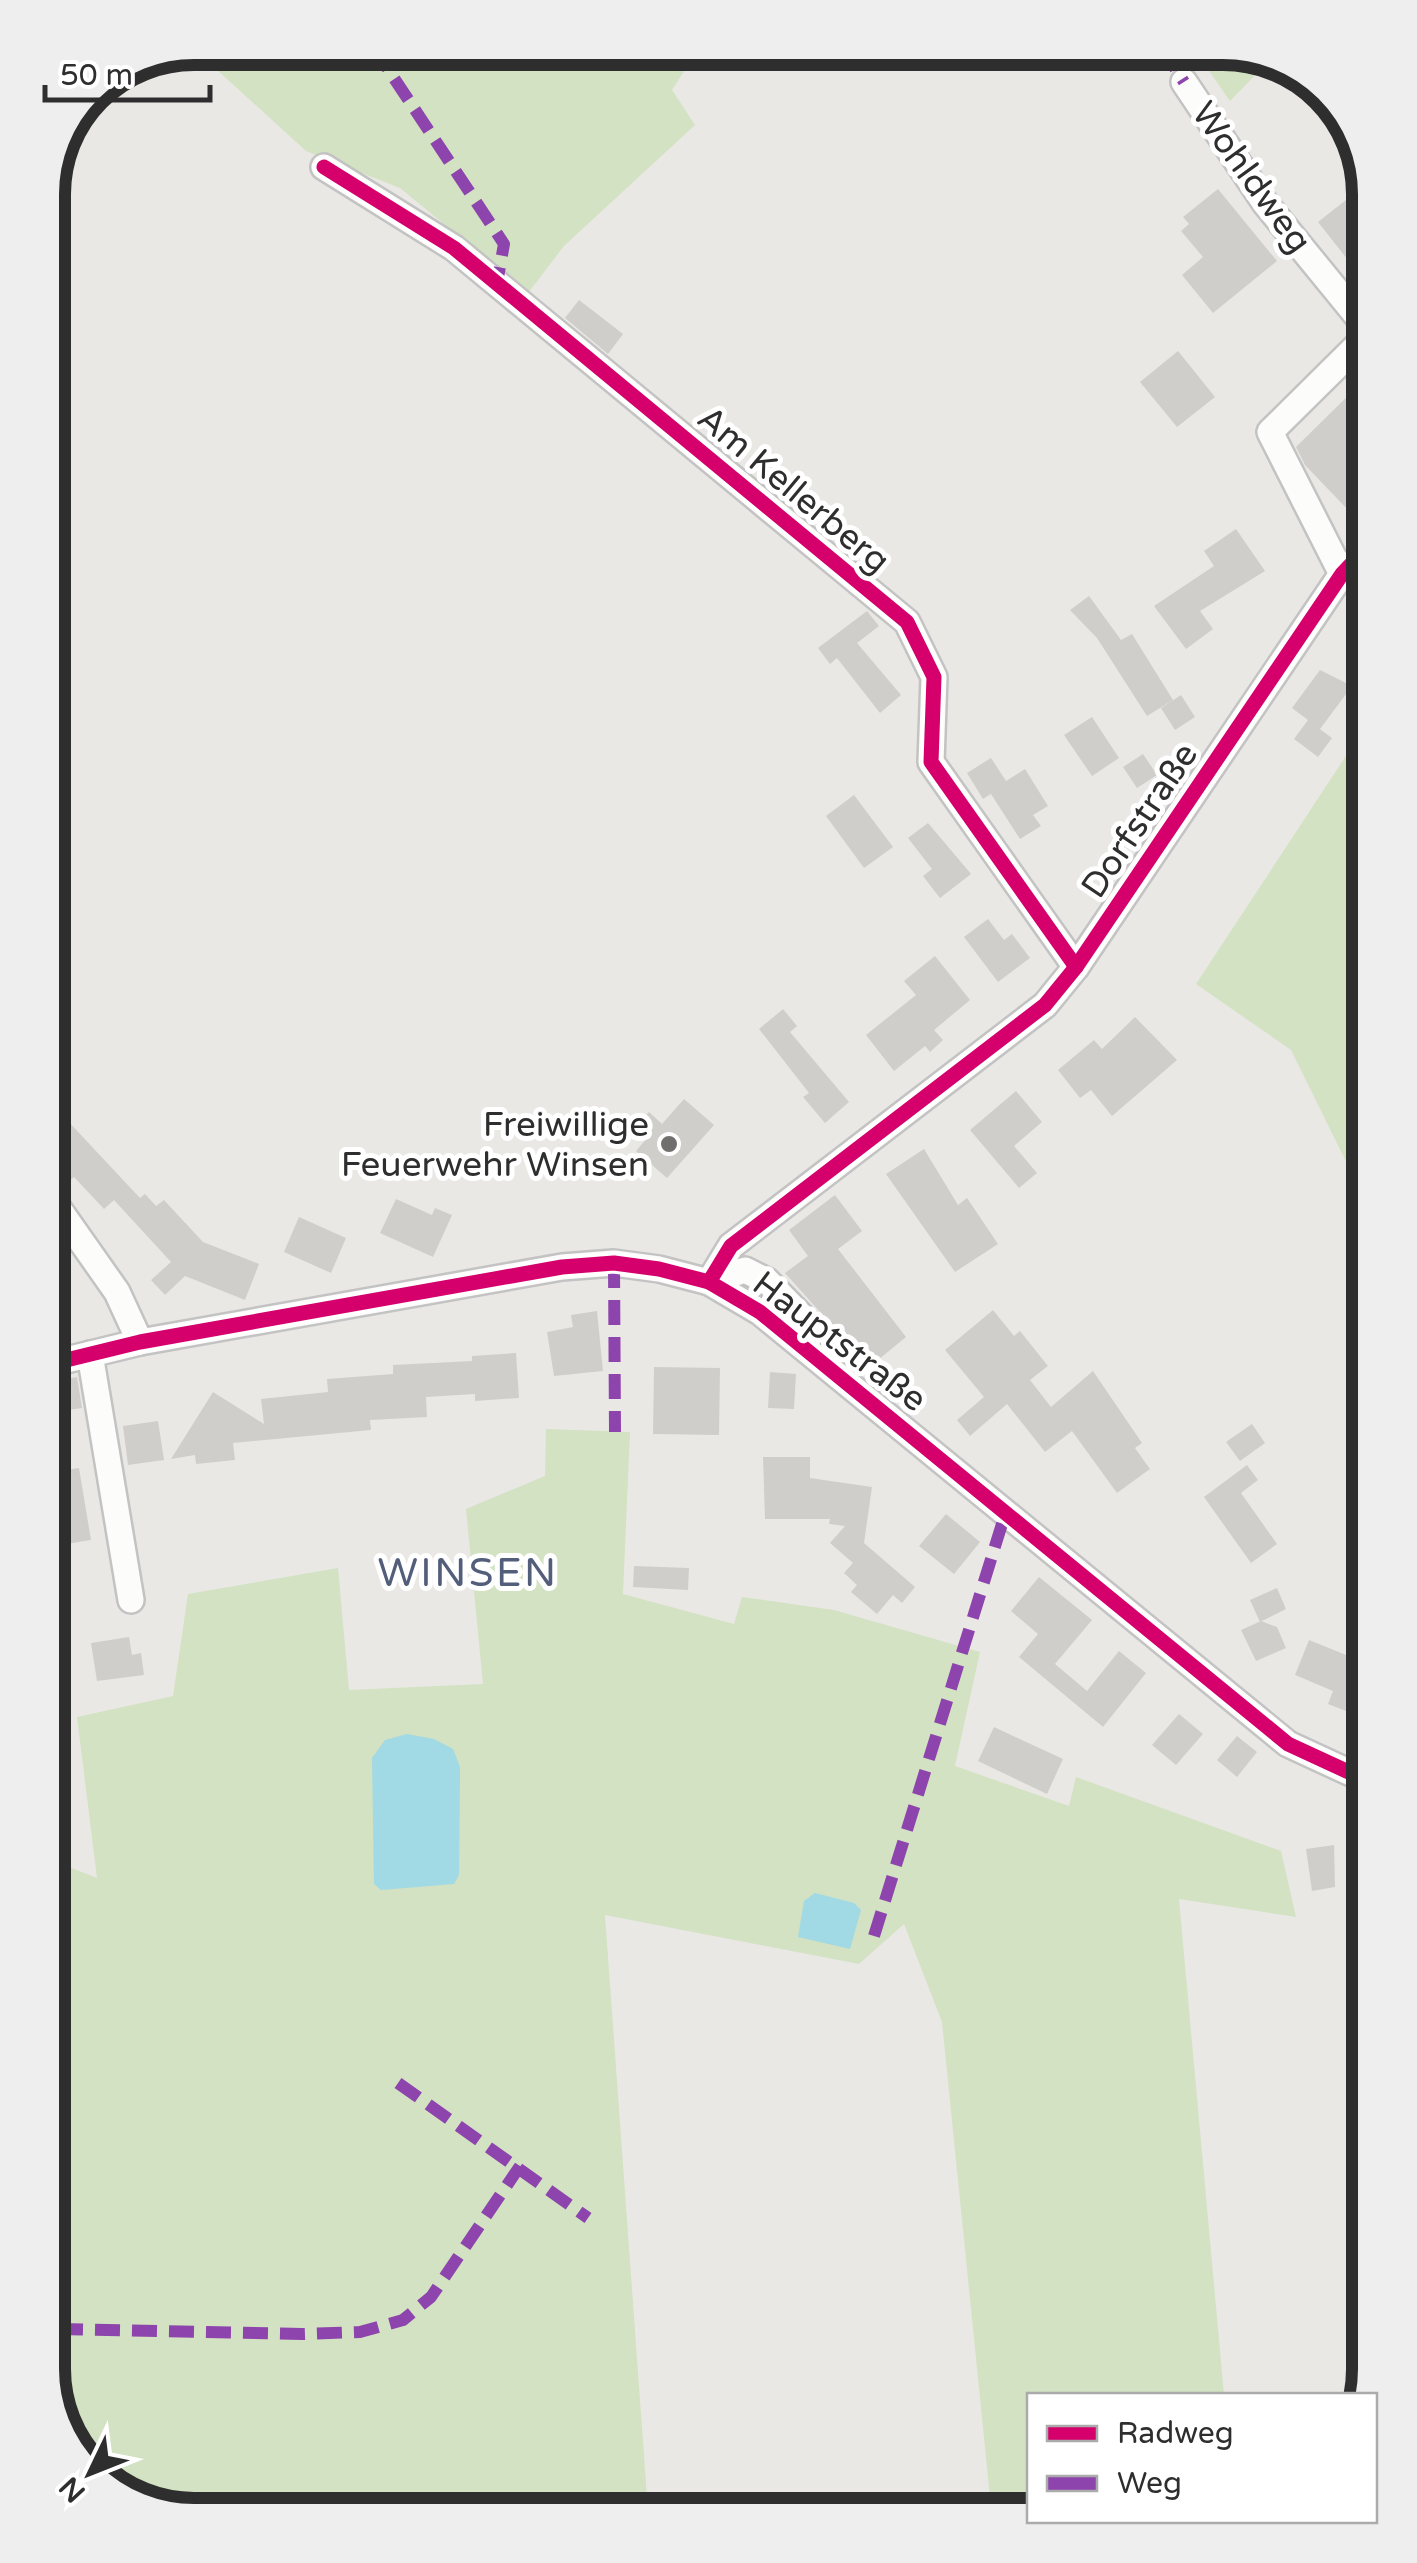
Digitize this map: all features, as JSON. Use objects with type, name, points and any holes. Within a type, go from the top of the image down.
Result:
[{"type":"street","name":"Wohldweg","points":[[1184,82],[1265,203],[1352,309]]},
{"type":"street","name":"Am Kellerberg","points":[[324,168],[454,248],[908,622],[934,677],[931,762],[1076,968]]},
{"type":"street","points":[[1342,574],[1270,432],[1352,351]]},
{"type":"street","name":"Dorfstraße","points":[[709,1282],[731,1246],[1045,1005],[1076,968],[1352,563]]},
{"type":"street","points":[[65,1218],[117,1292],[140,1342]]},
{"type":"street","name":"Hauptstraße","points":[[65,1360],[140,1342],[562,1267],[614,1263],[709,1282],[807,1347],[1288,1744],[1352,1774]]},
{"type":"street","points":[[90,1354],[131,1600]]},
{"type":"green space","points":[[212,65],[688,65],[672,90],[695,125],[564,246],[528,293],[400,188],[306,151]]},
{"type":"green space","points":[[1205,65],[1260,70],[1230,101]]},
{"type":"green space","points":[[1352,747],[1352,1174],[1291,1050],[1196,984]]},
{"type":"green space","points":[[546,1429],[630,1432],[623,1594],[734,1624],[742,1597],[834,1610],[980,1652],[955,1766],[1069,1806],[1076,1777],[1281,1851],[1296,1917],[1179,1899],[1224,2393],[1027,2393],[1027,2498],[990,2498],[942,2022],[904,1924],[859,1964],[605,1915],[647,2498],[169,2496],[140,2486],[140,2423],[77,2423],[67,2394],[65,2369],[65,1866],[97,1878],[77,1717],[173,1696],[188,1594],[338,1568],[349,1690],[483,1684],[466,1509],[545,1476]]},
{"type":"water","points":[[407,1734],[434,1739],[453,1749],[460,1767],[459,1875],[454,1884],[381,1890],[374,1884],[372,1758],[385,1740]]},
{"type":"water","points":[[815,1893],[854,1903],[861,1910],[850,1949],[798,1937],[804,1901]]},
{"type":"building","points":[[1218,189],[1277,261],[1213,313],[1182,275],[1203,257],[1181,231],[1189,224],[1183,217]]},
{"type":"building","points":[[1351,196],[1352,265],[1318,222]]},
{"type":"building","points":[[579,300],[623,334],[608,354],[565,318]]},
{"type":"building","points":[[1178,351],[1215,397],[1177,427],[1140,382]]},
{"type":"building","points":[[1352,392],[1351,513],[1305,465],[1296,447]]},
{"type":"building","points":[[1236,529],[1265,571],[1200,611],[1213,629],[1186,649],[1154,606],[1214,566],[1204,551]]},
{"type":"building","points":[[1089,596],[1121,640],[1132,634],[1173,700],[1147,716],[1097,638],[1070,610]]},
{"type":"building","points":[[867,611],[879,626],[857,643],[901,695],[880,713],[837,658],[830,664],[818,648]]},
{"type":"building","points":[[1320,670],[1352,686],[1320,729],[1313,724],[1332,738],[1318,757],[1294,739],[1308,720],[1292,708]]},
{"type":"building","points":[[1181,695],[1195,717],[1175,730],[1161,708]]},
{"type":"building","points":[[1092,717],[1119,758],[1092,776],[1064,735]]},
{"type":"building","points":[[1143,754],[1157,775],[1137,788],[1123,767]]},
{"type":"building","points":[[991,758],[1006,781],[1025,769],[1048,806],[1033,815],[1041,826],[1020,839],[991,794],[983,799],[967,773]]},
{"type":"building","points":[[854,795],[893,847],[864,868],[826,816]]},
{"type":"building","points":[[928,823],[971,874],[940,898],[923,876],[932,869],[908,838]]},
{"type":"building","points":[[988,919],[1004,940],[1012,934],[1030,958],[998,982],[964,937]]},
{"type":"building","points":[[935,956],[970,1000],[934,1030],[943,1040],[930,1052],[925,1046],[894,1071],[866,1035],[916,995],[904,981]]},
{"type":"building","points":[[783,1009],[797,1026],[790,1032],[849,1102],[825,1123],[803,1097],[809,1093],[759,1029]]},
{"type":"building","points":[[1135,1017],[1177,1060],[1112,1116],[1091,1090],[1080,1098],[1058,1070],[1094,1040],[1102,1049]]},
{"type":"building","points":[[1016,1091],[1042,1122],[1014,1146],[1037,1173],[1019,1188],[970,1130]]},
{"type":"building","name":"Freiwillige Feuerwehr Winsen","points":[[684,1099],[714,1125],[667,1178],[636,1151],[647,1138],[636,1127],[649,1112],[662,1124]]},
{"type":"building","points":[[65,1118],[140,1198],[145,1194],[156,1206],[164,1200],[203,1242],[259,1264],[245,1300],[185,1276],[165,1295],[151,1280],[171,1262],[114,1200],[104,1209],[74,1177],[68,1182]]},
{"type":"building","points":[[924,1149],[958,1205],[967,1198],[998,1244],[955,1272],[886,1174]]},
{"type":"building","points":[[835,1195],[862,1231],[838,1249],[906,1337],[873,1364],[826,1327],[820,1312],[785,1273],[808,1256],[789,1230]]},
{"type":"building","points":[[396,1199],[432,1215],[435,1208],[452,1215],[433,1257],[380,1233]]},
{"type":"building","points":[[299,1217],[346,1238],[331,1273],[284,1252]]},
{"type":"building","points":[[993,1310],[1014,1336],[1020,1331],[1048,1366],[1030,1380],[1051,1407],[1093,1371],[1142,1443],[1135,1448],[1150,1469],[1117,1493],[1072,1431],[1045,1452],[1007,1404],[970,1436],[957,1420],[984,1397],[945,1350]]},
{"type":"building","points":[[597,1311],[603,1371],[554,1376],[547,1332],[573,1327],[571,1315]]},
{"type":"building","points":[[516,1353],[519,1398],[475,1401],[475,1394],[426,1397],[427,1417],[370,1420],[371,1430],[233,1443],[235,1460],[196,1464],[195,1455],[171,1459],[213,1392],[264,1424],[261,1399],[328,1392],[327,1379],[393,1374],[393,1365],[472,1361],[472,1356]]},
{"type":"building","points":[[654,1367],[720,1368],[719,1435],[653,1434]]},
{"type":"building","points":[[770,1372],[796,1374],[794,1409],[768,1408]]},
{"type":"building","points":[[77,1377],[82,1408],[65,1410],[65,1379]]},
{"type":"building","points":[[158,1421],[164,1460],[128,1465],[123,1426]]},
{"type":"building","points":[[1252,1424],[1265,1443],[1240,1461],[1226,1442]]},
{"type":"building","points":[[763,1457],[810,1457],[810,1478],[872,1487],[864,1543],[915,1587],[902,1603],[893,1595],[877,1614],[851,1592],[857,1585],[844,1573],[853,1563],[830,1543],[845,1526],[829,1524],[830,1519],[765,1519]]},
{"type":"building","points":[[1247,1465],[1258,1480],[1241,1493],[1277,1544],[1251,1563],[1204,1497]]},
{"type":"building","points":[[79,1468],[91,1540],[65,1544],[65,1470]]},
{"type":"building","points":[[946,1514],[980,1542],[954,1574],[919,1546]]},
{"type":"building","points":[[634,1566],[689,1568],[688,1590],[633,1587]]},
{"type":"building","points":[[1039,1577],[1092,1620],[1055,1664],[1087,1691],[1119,1651],[1146,1673],[1103,1727],[1019,1657],[1038,1634],[1011,1611]]},
{"type":"building","points":[[1277,1588],[1286,1609],[1260,1622],[1250,1600]]},
{"type":"building","points":[[1261,1621],[1277,1627],[1286,1648],[1256,1661],[1241,1630]]},
{"type":"building","points":[[129,1637],[132,1655],[141,1653],[144,1675],[97,1681],[91,1643]]},
{"type":"building","points":[[1309,1640],[1352,1657],[1352,1697],[1346,1711],[1328,1704],[1333,1691],[1295,1675]]},
{"type":"building","points":[[1179,1714],[1203,1734],[1176,1765],[1152,1745]]},
{"type":"building","points":[[994,1727],[1063,1759],[1047,1794],[978,1761]]},
{"type":"building","points":[[1237,1736],[1257,1752],[1237,1777],[1217,1760]]},
{"type":"building","points":[[1334,1845],[1335,1887],[1312,1891],[1306,1849]]},
{"type":"marked path","points":[[385,65],[504,244],[497,283]]},
{"type":"marked path","points":[[1173,65],[1184,82]]},
{"type":"marked path","points":[[614,1263],[615,1432]]},
{"type":"marked path","points":[[874,1936],[1006,1511]]},
{"type":"marked path","points":[[398,2083],[588,2218]]},
{"type":"marked path","points":[[65,2329],[302,2334],[360,2332],[403,2320],[431,2297],[520,2166]]},
{"type":"cycle path","points":[[324,167],[454,248],[907,622],[934,677],[931,762],[1076,967]]},
{"type":"cycle path","points":[[709,1282],[731,1246],[1045,1005],[1076,967],[1352,563]]},
{"type":"cycle path","points":[[65,1360],[140,1342],[562,1267],[614,1263],[709,1282],[760,1312],[1288,1744],[1352,1774]]},
{"type":"place","name":"Freiwillige Feuerwehr Winsen","points":[[669,1144]]},
{"type":"district","name":"WINSEN","points":[[468,1572]]}]
